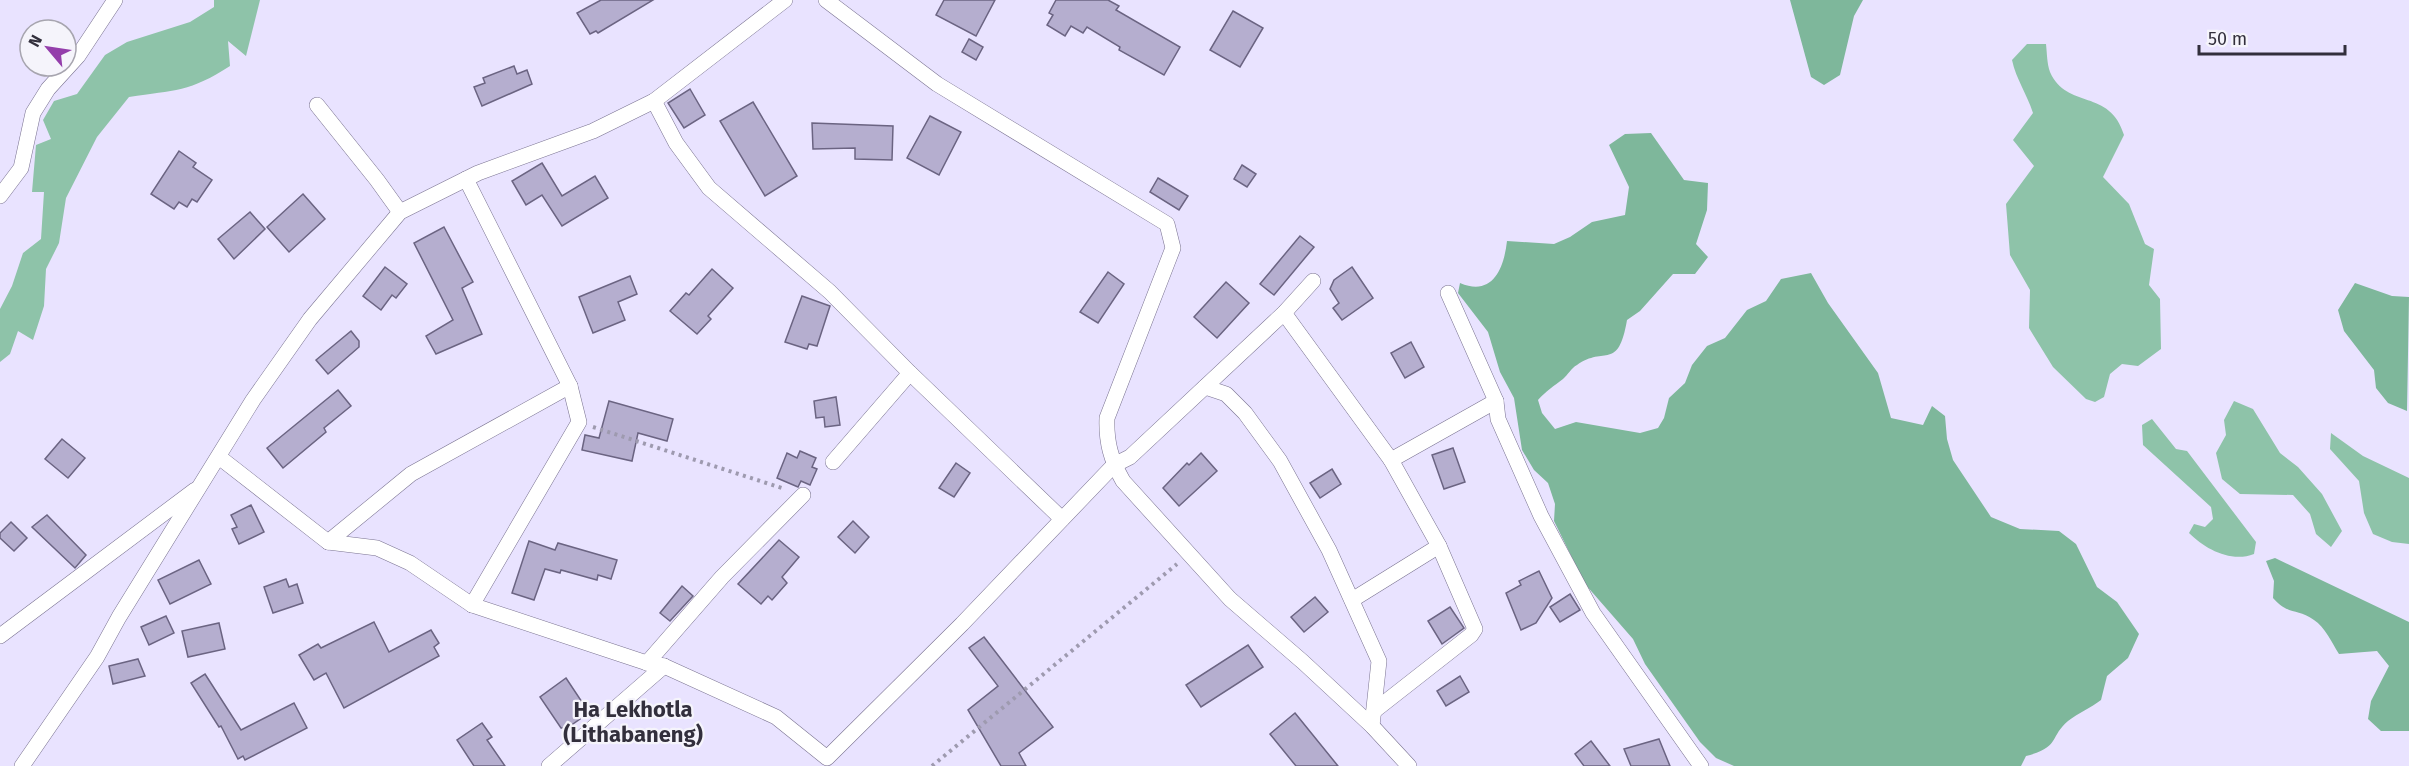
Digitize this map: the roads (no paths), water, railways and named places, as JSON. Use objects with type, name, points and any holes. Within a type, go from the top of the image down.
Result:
[{"type":"street","points":[[0,196],[21,168],[33,113],[48,89],[78,56],[115,0]]},
{"type":"street","points":[[22,766],[98,657],[119,618],[253,400],[310,319],[400,212],[466,179],[593,132],[654,101],[785,0]]},
{"type":"street","points":[[834,2],[899,58],[937,84],[1167,224],[1173,248],[1107,418],[1106,441],[1114,465],[1123,481],[1230,599],[1373,718],[1409,766]]},
{"type":"street","points":[[654,101],[676,143],[709,188],[830,292],[910,374],[1062,519]]},
{"type":"street","points":[[317,105],[400,212]]},
{"type":"street","points":[[466,179],[570,386],[579,422],[472,605]]},
{"type":"street","points":[[219,458],[328,542],[377,548],[410,563],[472,605],[647,663],[664,666],[776,717],[830,762],[1114,465],[1130,457],[1284,313],[1313,281]]},
{"type":"street","points":[[1449,293],[1496,401],[1498,419],[1541,516],[1593,613],[1701,766]]},
{"type":"street","points":[[1284,313],[1391,460],[1438,546],[1475,628],[1471,635],[1373,718]]},
{"type":"street","points":[[833,462],[910,374]]},
{"type":"street","points":[[328,542],[411,474],[570,386]]},
{"type":"street","points":[[1205,387],[1226,394],[1245,413],[1280,461],[1329,550],[1379,661],[1373,718]]},
{"type":"street","points":[[1391,460],[1496,401]]},
{"type":"street","points":[[0,636],[202,485]]},
{"type":"street","points":[[647,663],[722,577],[803,495]]},
{"type":"street","points":[[1352,600],[1438,546]]},
{"type":"street","points":[[549,766],[664,666]]},
{"type":"district","name":"Ha Lekhotla (Lithabaneng)","points":[[633,722]]}]
